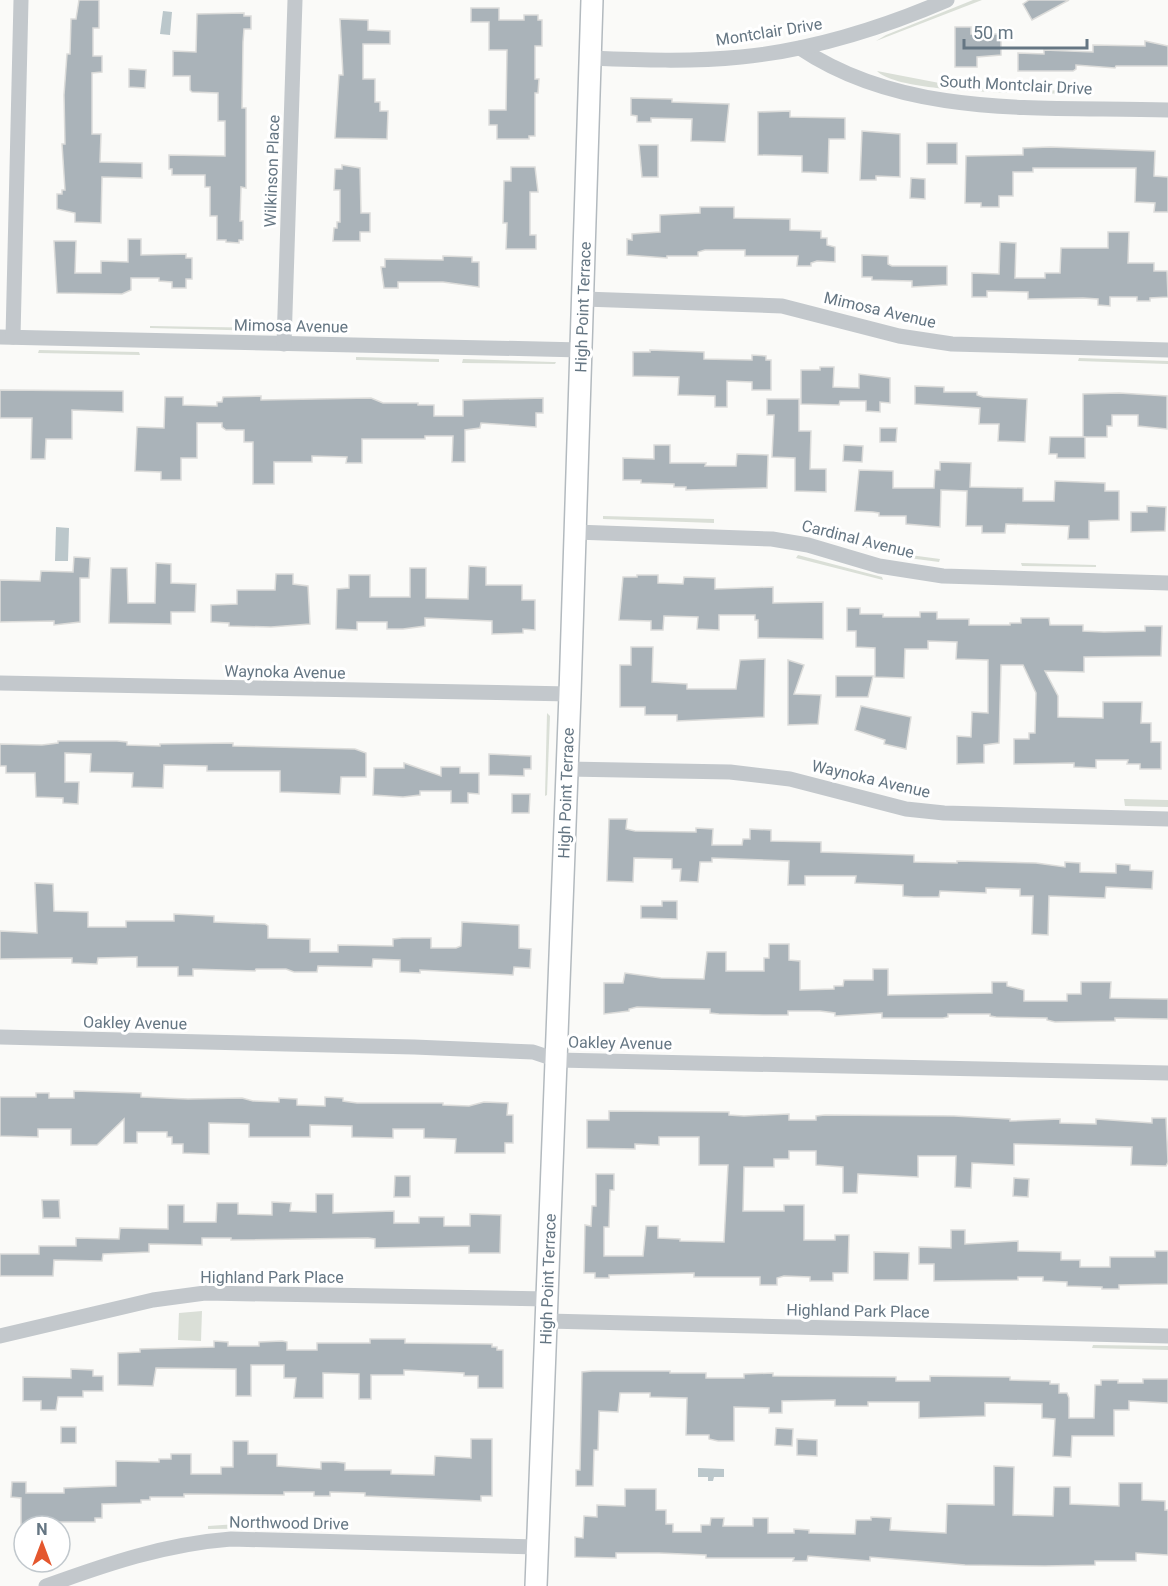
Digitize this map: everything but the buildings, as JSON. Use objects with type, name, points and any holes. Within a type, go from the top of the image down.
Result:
[{"type":"street","points":[[6,337],[21,0]]},
{"type":"street","name":"Wilkinson Place","points":[[284,344],[295,0]]},
{"type":"street","name":"High Point Terrace","points":[[536,1586],[584,298],[592,0]]},
{"type":"street","name":"Montclair Drive","points":[[590,58],[688,60],[745,57],[800,48],[868,30],[947,0]]},
{"type":"street","name":"South Montclair Drive","points":[[800,48],[856,80],[919,97],[971,104],[1168,110]]},
{"type":"street","name":"Mimosa Avenue","points":[[584,298],[782,306],[899,336],[952,344],[1168,350]]},
{"type":"street","name":"Mimosa Avenue","points":[[6,337],[582,350]]},
{"type":"street","name":"Cardinal Avenue","points":[[575,532],[719,535],[772,539],[822,549],[889,568],[943,576],[1168,583]]},
{"type":"street","name":"Waynoka Avenue","points":[[0,683],[570,694]]},
{"type":"street","name":"Waynoka Avenue","points":[[567,769],[730,772],[780,778],[906,809],[944,813],[1168,819]]},
{"type":"street","name":"Oakley Avenue","points":[[0,1037],[414,1047],[533,1053],[557,1060],[1168,1073]]},
{"type":"street","name":"Highland Park Place","points":[[0,1336],[153,1300],[205,1293],[548,1299]]},
{"type":"street","name":"Highland Park Place","points":[[547,1321],[1168,1336]]},
{"type":"street","name":"Northwood Drive","points":[[45,1586],[138,1554],[213,1540],[538,1547]]},
{"type":"shaded area","points":[[973,0],[982,0],[876,41],[886,35]]},
{"type":"shaded area","points":[[163,11],[172,12],[170,35],[160,34]]},
{"type":"shaded area","points":[[877,71],[955,86],[1068,91],[1068,94],[938,88],[890,79]]},
{"type":"shaded area","points":[[150,326],[266,328],[267,331],[150,328]]},
{"type":"shaded area","points":[[39,350],[139,352],[140,355],[38,353]]},
{"type":"shaded area","points":[[356,357],[439,359],[439,362],[356,360]]},
{"type":"shaded area","points":[[1079,358],[1168,361],[1168,364],[1078,361]]},
{"type":"shaded area","points":[[463,359],[556,362],[555,364],[462,363]]},
{"type":"shaded area","points":[[603,516],[714,519],[714,523],[603,519]]},
{"type":"shaded area","points":[[56,527],[69,528],[68,561],[55,561]]},
{"type":"shaded area","points":[[851,541],[895,553],[940,559],[939,562],[901,557],[850,544]]},
{"type":"shaded area","points":[[798,555],[882,577],[883,580],[796,558]]},
{"type":"shaded area","points":[[1021,563],[1096,565],[1096,567],[1022,566]]},
{"type":"shaded area","points":[[547,713],[550,716],[547,795],[545,796]]},
{"type":"shaded area","points":[[1124,799],[1168,800],[1168,807],[1125,806]]},
{"type":"shaded area","points":[[202,1311],[201,1341],[178,1340],[179,1313]]},
{"type":"shaded area","points":[[1093,1345],[1168,1346],[1168,1350],[1092,1348]]},
{"type":"shaded area","points":[[698,1468],[724,1469],[724,1477],[714,1477],[713,1481],[708,1481],[708,1477],[698,1477]]},
{"type":"shaded area","points":[[295,1525],[295,1528],[208,1529],[208,1526]]}]
